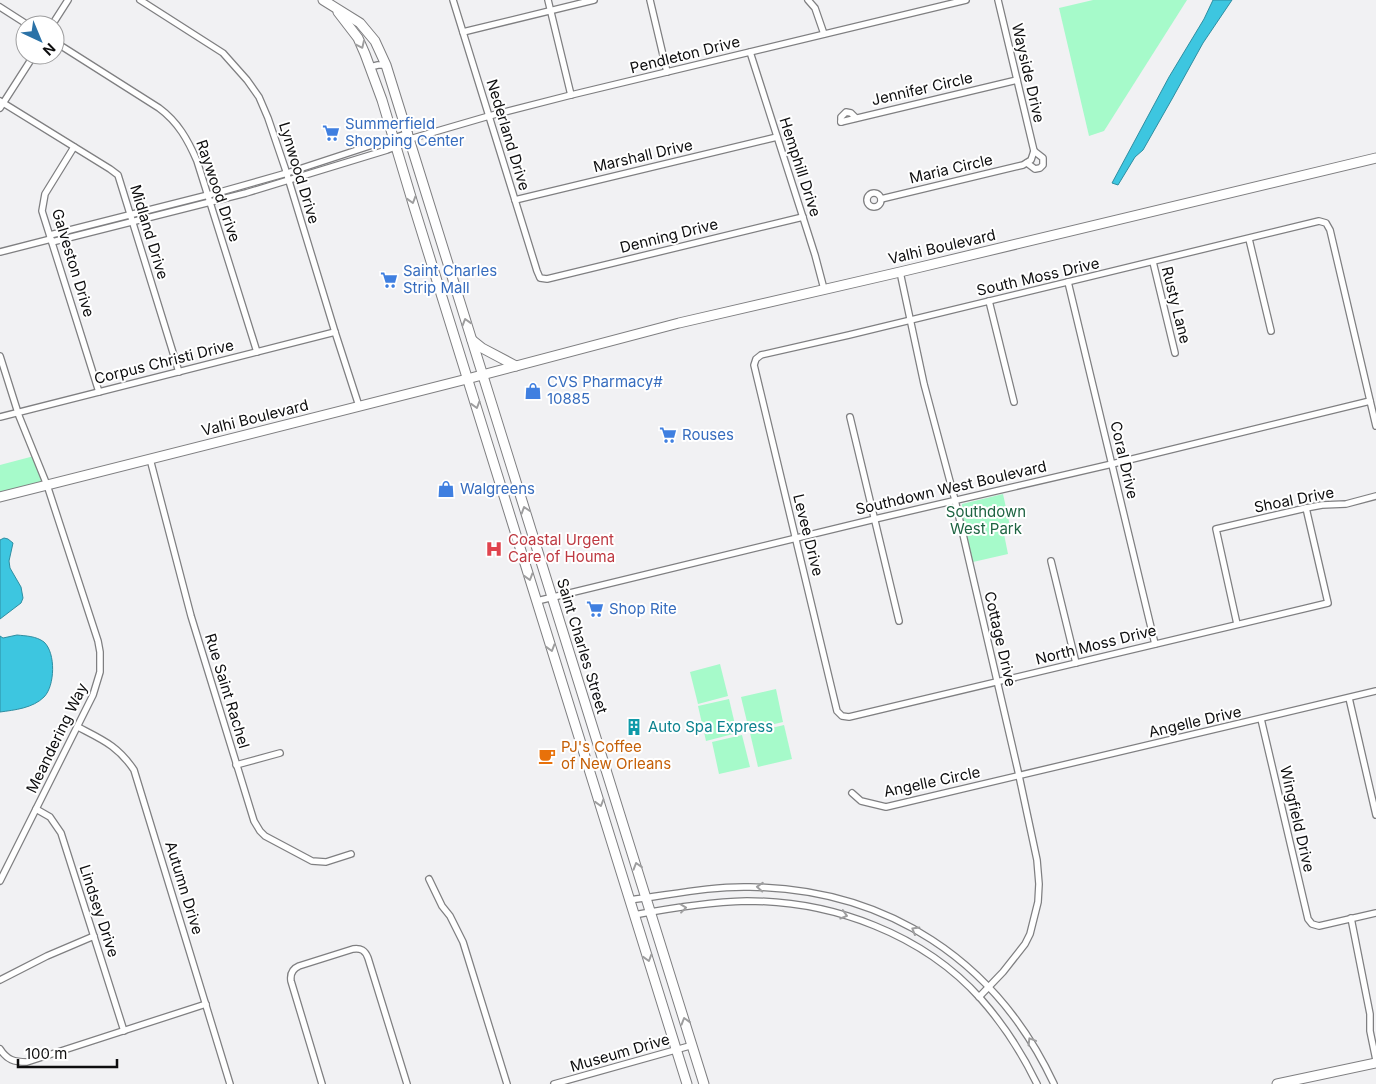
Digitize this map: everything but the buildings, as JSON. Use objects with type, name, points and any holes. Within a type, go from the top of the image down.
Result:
[{"type":"street","points":[[58,15],[68,0]]},
{"type":"street","name":"Lynwood Drive","points":[[140,0],[216,48],[234,64],[259,97],[287,172],[359,406]]},
{"type":"street","name":"Saint Charles Street","points":[[323,0],[335,3],[360,23],[375,42],[386,64],[704,1084]]},
{"type":"street","name":"Nederland Drive","points":[[453,0],[540,278]]},
{"type":"street","points":[[548,0],[571,95]]},
{"type":"street","points":[[463,32],[594,0]]},
{"type":"street","points":[[650,0],[667,72]]},
{"type":"street","points":[[808,0],[815,8],[824,34]]},
{"type":"street","name":"Pendleton Drive","points":[[394,142],[571,95],[966,0]]},
{"type":"street","name":"Wayside Drive","points":[[998,0],[1034,151]]},
{"type":"street","name":"Saint Charles Street","points":[[335,3],[358,38],[370,67],[687,1084]]},
{"type":"street","points":[[0,7],[15,17]]},
{"type":"street","name":"Raywood Drive","points":[[65,48],[159,108],[178,125],[197,161],[257,352]]},
{"type":"street","name":"Hemphill Drive","points":[[750,52],[824,290]]},
{"type":"street","points":[[370,67],[386,64]]},
{"type":"street","points":[[1,104],[27,65]]},
{"type":"street","name":"Jennifer Circle","points":[[841,122],[1017,80]]},
{"type":"street","name":"Midland Drive","points":[[1,104],[118,175],[178,372]]},
{"type":"street","name":"Marshall Drive","points":[[515,200],[777,137]]},
{"type":"street","points":[[0,252],[394,142]]},
{"type":"street","points":[[51,239],[133,222],[210,203],[388,150],[394,142]]},
{"type":"street","name":"Galveston Drive","points":[[74,147],[45,194],[42,211],[99,392]]},
{"type":"street","points":[[1027,164],[1031,160],[1034,151]]},
{"type":"street","name":"Maria Circle","points":[[881,199],[1027,164],[1035,169],[1040,168],[1043,165],[1043,158],[1034,151]]},
{"type":"street","name":"Valhi Boulevard","points":[[0,497],[679,323],[1376,158]]},
{"type":"street","name":"Denning Drive","points":[[540,278],[547,279],[802,217]]},
{"type":"street","name":"South Moss Drive","points":[[756,359],[761,355],[1319,221],[1326,223],[1330,230],[1370,401]]},
{"type":"street","points":[[1249,239],[1271,331]]},
{"type":"street","name":"Rusty Lane","points":[[1153,262],[1175,353]]},
{"type":"street","name":"Cottage Drive","points":[[900,272],[924,384],[955,500],[998,682],[1037,860],[1038,902],[1030,934],[1025,944],[1003,972],[979,997]]},
{"type":"street","name":"Coral Drive","points":[[1068,282],[1154,644]]},
{"type":"street","points":[[989,301],[1014,402]]},
{"type":"street","name":"Corpus Christi Drive","points":[[0,417],[335,332]]},
{"type":"street","points":[[472,340],[482,348],[516,366]]},
{"type":"street","name":"Meandering Way","points":[[0,356],[18,412],[47,485],[100,652],[100,672],[97,685],[78,727],[0,881]]},
{"type":"street","name":"Levee Drive","points":[[756,359],[754,365],[837,711],[842,716]]},
{"type":"street","points":[[1370,401],[1376,426]]},
{"type":"street","name":"Southdown West Boulevard","points":[[537,601],[1370,401]]},
{"type":"street","points":[[850,417],[899,621]]},
{"type":"street","name":"Rue Saint Rachel","points":[[150,459],[191,616],[254,821],[260,831],[266,836],[312,861],[326,862],[351,854]]},
{"type":"street","name":"Shoal Drive","points":[[1237,624],[1216,529],[1306,508],[1346,504],[1376,496]]},
{"type":"street","name":"North Moss Drive","points":[[842,716],[849,717],[1328,603],[1306,508]]},
{"type":"street","points":[[1052,561],[1076,663]]},
{"type":"street","name":"Angelle Drive","points":[[1019,776],[1376,691]]},
{"type":"street","points":[[1349,698],[1376,815]]},
{"type":"street","name":"Wingfield Drive","points":[[1261,719],[1308,920],[1312,924],[1319,926],[1351,918]]},
{"type":"street","name":"Autumn Drive","points":[[78,727],[111,744],[134,770],[230,1084]]},
{"type":"street","points":[[236,765],[280,753]]},
{"type":"street","name":"Angelle Circle","points":[[852,793],[861,801],[886,807],[1019,776]]},
{"type":"street","name":"Lindsey Drive","points":[[36,809],[50,817],[61,833],[124,1031]]},
{"type":"street","points":[[429,879],[463,942],[506,1084]]},
{"type":"street","points":[[630,900],[718,889],[750,887],[790,889],[841,899],[883,913],[914,929],[951,953],[989,987],[1026,1033],[1054,1084]]},
{"type":"street","points":[[634,915],[726,902],[789,903],[836,912],[878,927],[907,942],[945,966],[979,997],[1015,1042],[1037,1084]]},
{"type":"street","points":[[1276,1084],[1376,1062],[1370,1031],[1370,1014],[1351,918],[1376,913]]},
{"type":"street","points":[[0,980],[47,956],[94,936]]},
{"type":"street","points":[[322,1084],[290,978],[291,974],[295,968],[359,948],[366,952],[407,1084]]},
{"type":"street","points":[[0,1049],[7,1059],[16,1062],[27,1062],[206,1004]]},
{"type":"street","points":[[1370,1014],[1376,1025]]},
{"type":"street","name":"Museum Drive","points":[[554,1084],[692,1046]]},
{"type":"green space","points":[[1093,0],[1187,0],[1104,131],[1089,136],[1059,8]]},
{"type":"green space","points":[[34,456],[46,484],[0,496],[0,465]]},
{"type":"green space","name":"Southdown West Park","points":[[1003,494],[1010,526],[1004,534],[1008,554],[973,562],[961,512],[962,504]]},
{"type":"green space","points":[[720,664],[728,696],[698,704],[690,672]]},
{"type":"green space","points":[[776,689],[783,722],[749,730],[741,697]]},
{"type":"green space","points":[[729,699],[737,733],[706,741],[698,706]]},
{"type":"green space","points":[[784,725],[792,759],[758,767],[750,733]]},
{"type":"green space","points":[[742,735],[750,767],[719,774],[712,742]]},
{"type":"water","points":[[1213,0],[1232,0],[1203,43],[1143,150],[1135,157],[1118,185],[1112,183],[1169,77],[1204,19]]},
{"type":"water","points":[[4,538],[13,543],[9,561],[10,568],[21,587],[23,598],[21,603],[0,619],[0,540]]},
{"type":"water","points":[[17,635],[31,637],[44,642],[51,654],[52,678],[48,692],[40,701],[23,708],[0,712],[0,636],[3,638]]},
{"type":"place","name":"Summerfield Shopping Center","points":[[331,133]]},
{"type":"place","name":"Saint Charles Strip Mall","points":[[389,280]]},
{"type":"place","name":"CVS Pharmacy# 10885","points":[[533,391]]},
{"type":"place","name":"Rouses","points":[[668,435]]},
{"type":"place","name":"Walgreens","points":[[446,489]]},
{"type":"place","name":"Coastal Urgent Care of Houma","points":[[494,549]]},
{"type":"place","name":"Shop Rite","points":[[595,609]]},
{"type":"place","name":"Auto Spa Express","points":[[634,727]]},
{"type":"place","name":"PJ's Coffee of New Orleans","points":[[547,756]]}]
